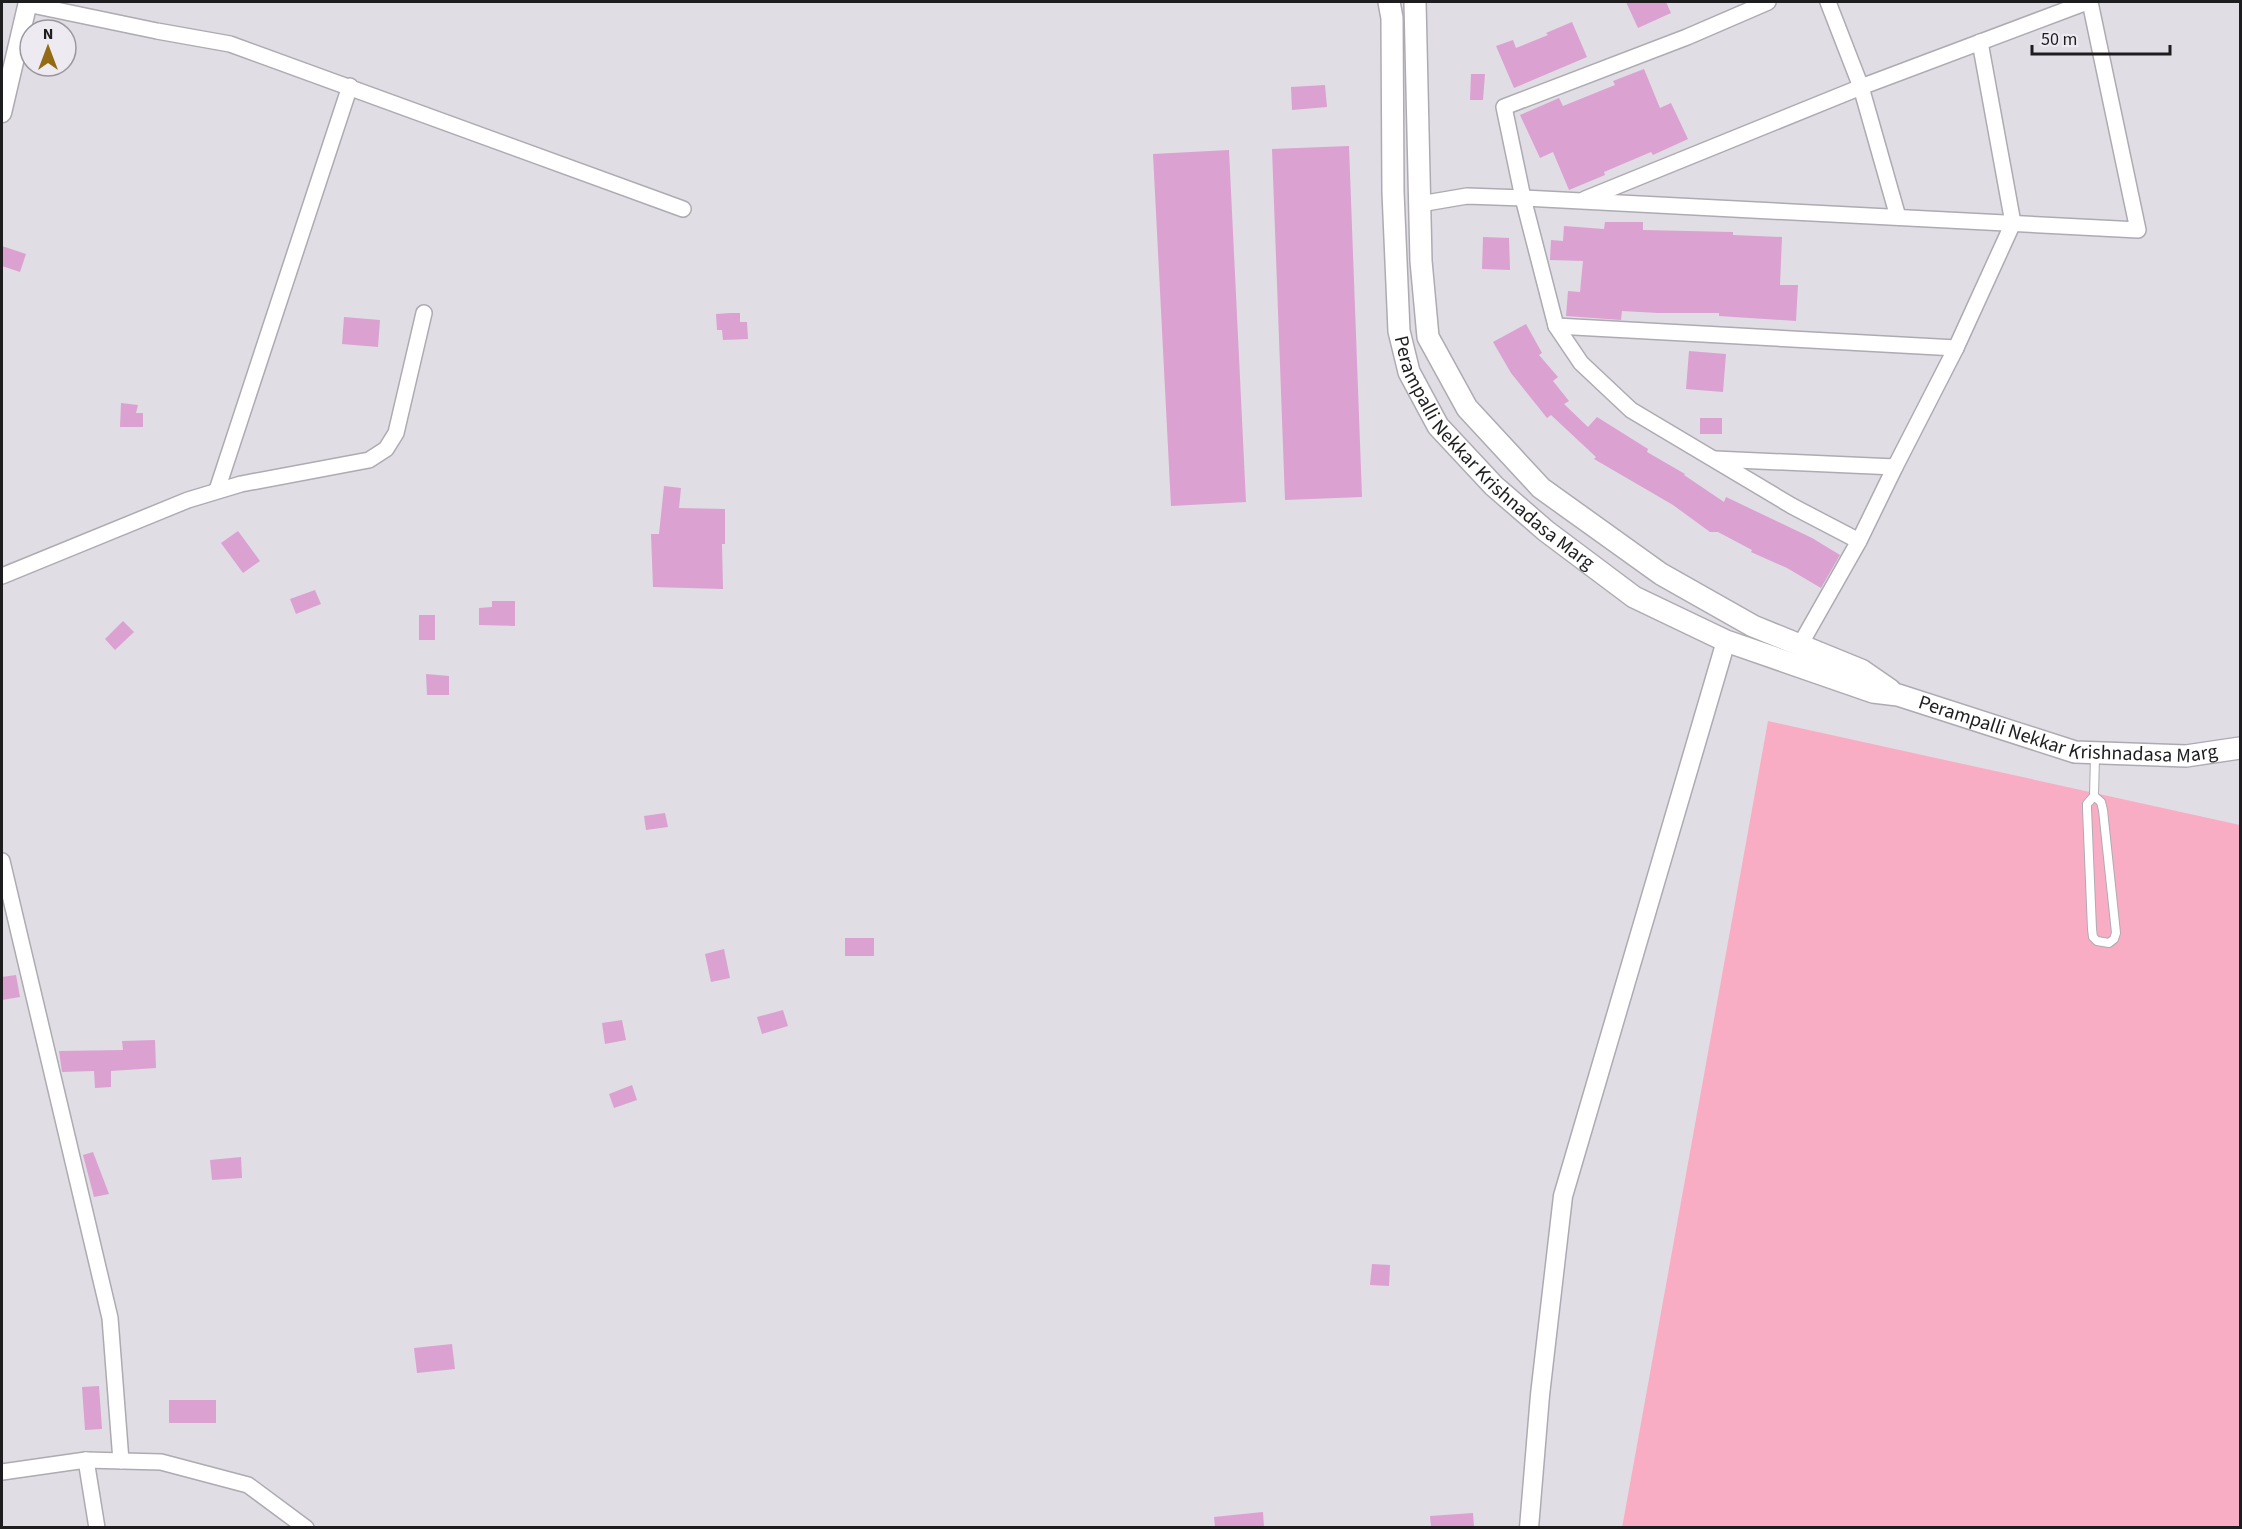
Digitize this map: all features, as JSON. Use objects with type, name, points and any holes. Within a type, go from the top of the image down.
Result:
[{"type":"main road","name":"Perampalli Nekkar Krishnadasa Marg","points":[[1389,2],[1392,18],[1393,192],[1399,331],[1409,372],[1438,426],[1494,486],[1546,531],[1634,597],[1726,641],[1872,692],[1898,696],[2075,752],[2186,756],[2241,748]]},
{"type":"main road","name":"Perampalli Nekkar Krishnadasa Marg","points":[[1415,2],[1421,261],[1428,337],[1467,408],[1541,488],[1661,574],[1752,626],[1861,670],[1898,696]]},
{"type":"street","points":[[1768,2],[1686,37],[1504,107],[1523,198],[1556,326],[1581,363],[1631,410],[1792,506],[1859,541]]},
{"type":"street","points":[[1828,2],[1861,87],[1898,217]]},
{"type":"street","points":[[1420,204],[1467,196],[1523,198],[1580,201],[1898,217],[2138,230],[2089,2],[1861,87],[1580,201]]},
{"type":"street","points":[[2,113],[28,3],[157,31],[231,44],[683,209]]},
{"type":"street","points":[[1800,645],[1859,541],[1956,348],[2013,223],[1980,42]]},
{"type":"street","points":[[217,490],[351,86]]},
{"type":"street","points":[[2,576],[217,490],[369,460],[386,449],[396,433],[424,314]]},
{"type":"street","points":[[1556,326],[1956,348]]},
{"type":"street","points":[[1712,459],[1895,467]]},
{"type":"street","points":[[1529,1527],[1540,1395],[1563,1196],[1726,641]]},
{"type":"street","points":[[2,861],[110,1318],[121,1461]]},
{"type":"street","points":[[86,1460],[97,1527]]},
{"type":"street","points":[[2,1472],[86,1460],[161,1462],[249,1485],[306,1527]]},
{"type":"lane","points":[[2094,796],[2101,802],[2103,810],[2116,933],[2114,939],[2109,943],[2097,941],[2093,937],[2092,929],[2087,804],[2094,796],[2095,753]]},
{"type":"shaded area","points":[[1768,721],[2240,825],[2240,1527],[1622,1528]]},
{"type":"building","points":[[1626,2],[1666,2],[1671,13],[1638,28]]},
{"type":"building","points":[[1572,22],[1587,57],[1514,88],[1496,46],[1513,40],[1516,48]]},
{"type":"building","points":[[1644,69],[1660,108],[1671,103],[1688,139],[1653,155],[1651,152],[1604,172],[1605,175],[1569,190],[1553,152],[1540,158],[1520,115],[1559,98],[1563,106],[1615,85],[1613,81]]},
{"type":"building","points":[[1471,74],[1485,74],[1483,100],[1470,100]]},
{"type":"building","points":[[1325,85],[1327,107],[1292,110],[1291,87]]},
{"type":"building","points":[[1349,146],[1362,497],[1285,500],[1272,149]]},
{"type":"building","points":[[1229,150],[1246,502],[1171,506],[1153,154]]},
{"type":"building","points":[[1605,222],[1643,222],[1643,230],[1733,232],[1733,235],[1782,237],[1780,285],[1798,285],[1796,321],[1719,316],[1719,313],[1622,311],[1621,320],[1566,316],[1568,291],[1580,292],[1583,261],[1550,260],[1551,240],[1563,241],[1564,226],[1604,229]]},
{"type":"building","points":[[1483,237],[1509,238],[1510,270],[1482,269]]},
{"type":"building","points":[[2,246],[26,254],[20,272],[2,266]]},
{"type":"building","points":[[740,313],[740,322],[747,322],[748,339],[723,340],[722,330],[717,330],[716,314]]},
{"type":"building","points":[[344,317],[380,320],[378,347],[342,344]]},
{"type":"building","points":[[1526,324],[1542,353],[1539,355],[1558,377],[1553,381],[1569,401],[1564,404],[1588,427],[1597,417],[1724,502],[1726,497],[1812,538],[1840,555],[1821,588],[1787,568],[1751,552],[1752,550],[1718,532],[1710,532],[1673,505],[1594,459],[1596,457],[1551,415],[1547,418],[1511,373],[1493,342]]},
{"type":"building","points":[[1689,351],[1726,354],[1723,392],[1686,389]]},
{"type":"building","points":[[121,403],[138,405],[136,413],[143,413],[143,427],[120,427]]},
{"type":"building","points":[[1700,418],[1722,418],[1722,434],[1700,434]]},
{"type":"building","points":[[664,486],[681,488],[679,508],[725,509],[725,544],[722,544],[723,589],[653,587],[651,534],[659,534]]},
{"type":"building","points":[[238,531],[260,561],[243,573],[221,543]]},
{"type":"building","points":[[315,590],[321,604],[296,614],[290,599]]},
{"type":"building","points":[[492,601],[515,601],[515,626],[479,625],[479,608],[492,607]]},
{"type":"building","points":[[419,615],[435,615],[435,640],[419,640]]},
{"type":"building","points":[[123,621],[134,632],[115,650],[105,639]]},
{"type":"building","points":[[426,674],[449,676],[449,695],[427,695]]},
{"type":"building","points":[[665,813],[668,827],[646,830],[644,816]]},
{"type":"building","points":[[845,938],[874,938],[874,956],[845,956]]},
{"type":"building","points":[[724,949],[730,978],[711,982],[705,954]]},
{"type":"building","points":[[16,975],[20,997],[2,1000],[2,977]]},
{"type":"building","points":[[783,1010],[788,1026],[762,1034],[757,1017]]},
{"type":"building","points":[[622,1020],[626,1040],[605,1044],[602,1023]]},
{"type":"building","points":[[155,1040],[156,1068],[111,1071],[111,1087],[95,1088],[94,1071],[62,1072],[59,1051],[123,1050],[122,1041]]},
{"type":"building","points":[[632,1085],[637,1100],[614,1108],[609,1094]]},
{"type":"building","points":[[93,1152],[109,1194],[94,1197],[83,1155]]},
{"type":"building","points":[[241,1157],[242,1178],[212,1180],[210,1160]]},
{"type":"building","points":[[1372,1264],[1390,1265],[1389,1286],[1370,1285]]},
{"type":"building","points":[[452,1344],[455,1369],[417,1373],[414,1348]]},
{"type":"building","points":[[99,1386],[102,1429],[85,1430],[82,1387]]},
{"type":"building","points":[[169,1400],[216,1400],[216,1423],[169,1423]]},
{"type":"building","points":[[1263,1512],[1264,1527],[1215,1527],[1214,1517]]},
{"type":"building","points":[[1473,1513],[1474,1527],[1431,1527],[1430,1516]]}]
